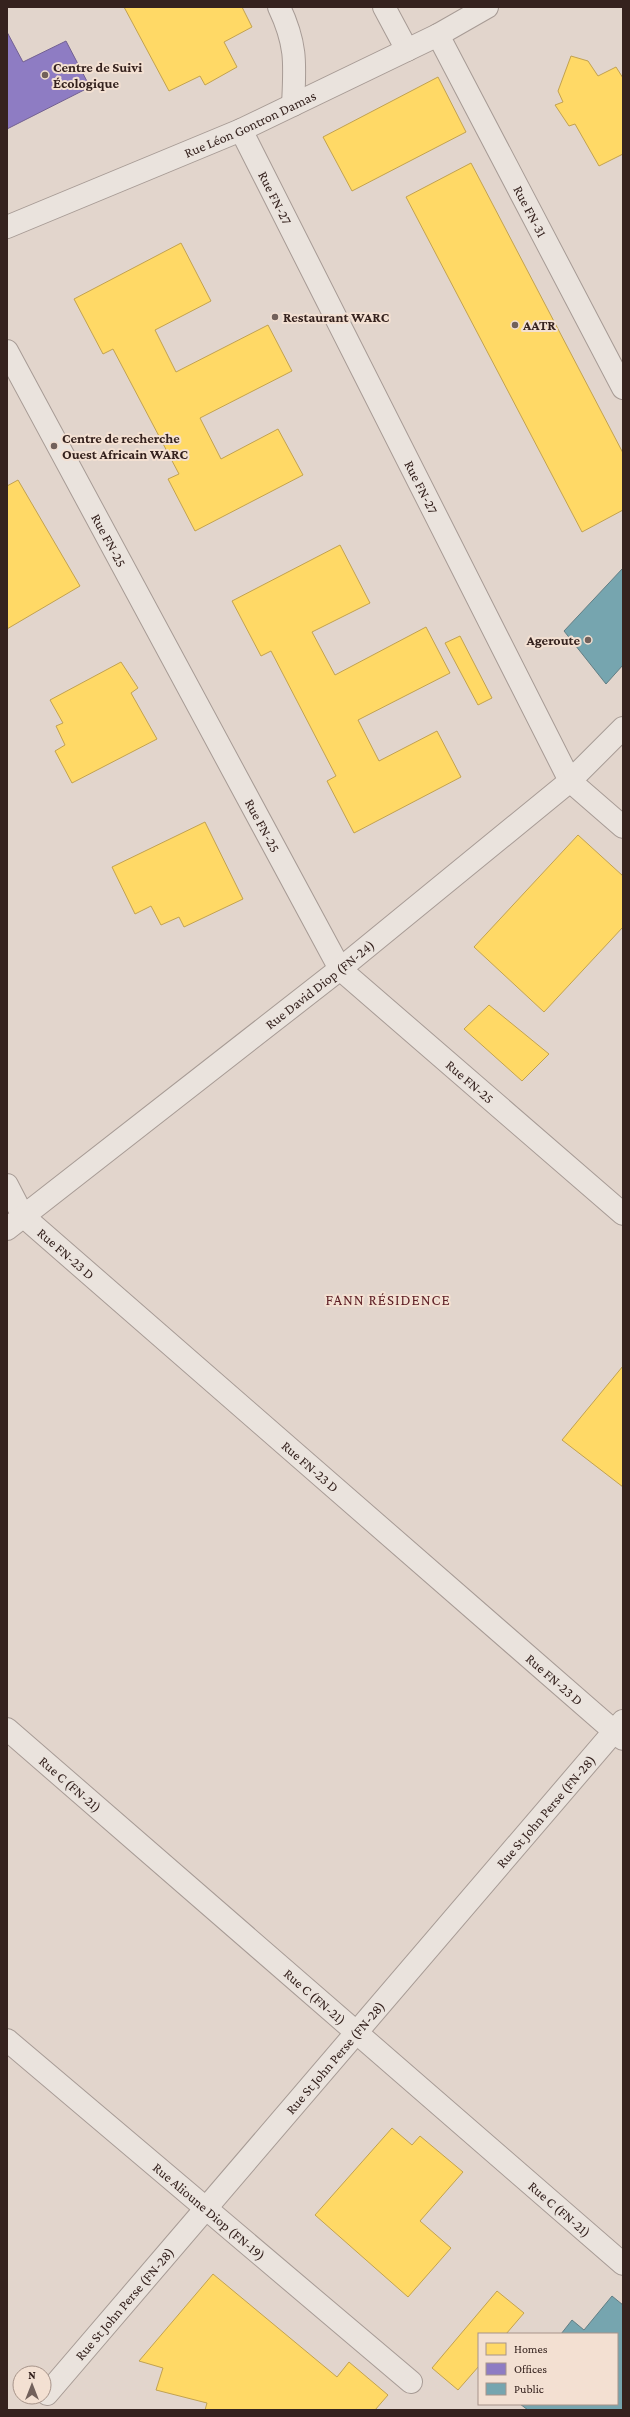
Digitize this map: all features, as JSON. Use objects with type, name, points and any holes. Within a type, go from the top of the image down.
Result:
[{"type":"street","points":[[279,7],[293,39],[295,67],[293,105]]},
{"type":"street","points":[[384,7],[407,50]]},
{"type":"street","name":"Rue Léon Gontron Damas","points":[[7,227],[241,130],[438,36],[487,7]]},
{"type":"street","name":"Rue FN-31","points":[[438,36],[623,388]]},
{"type":"street","name":"Rue FN-27","points":[[241,130],[570,780],[623,826]]},
{"type":"street","name":"Rue FN-25","points":[[7,352],[340,969],[623,1214]]},
{"type":"street","name":"Rue David Diop (FN-24)","points":[[15,1223],[340,969],[570,780],[623,728]]},
{"type":"street","name":"Rue FN-23 D","points":[[7,1186],[15,1223],[620,1731]]},
{"type":"street","name":"Rue C (FN-21)","points":[[7,1730],[623,2264]]},
{"type":"street","name":"Rue St John Perse (FN-28)","points":[[52,2388],[356,2032],[620,1731]]},
{"type":"street","name":"Rue Alioune Diop (FN-19)","points":[[7,2040],[205,2210],[411,2382]]},
{"type":"building: Homes","points":[[124,7],[242,7],[252,27],[224,42],[237,67],[205,85],[200,76],[169,91]]},
{"type":"building: Homes","points":[[571,56],[588,61],[598,76],[616,67],[623,78],[623,154],[599,166],[575,124],[569,126],[555,105],[563,102],[558,91]]},
{"type":"building: Homes","points":[[438,77],[466,132],[352,191],[323,137]]},
{"type":"building: Homes","name":"AATR","points":[[471,163],[623,453],[623,510],[582,532],[406,197]]},
{"type":"building: Homes","points":[[181,243],[211,301],[155,330],[176,372],[268,325],[292,371],[200,418],[221,459],[278,429],[303,475],[195,531],[168,479],[179,474],[113,349],[103,354],[74,299]]},
{"type":"building: Homes","points":[[18,480],[80,586],[7,629],[7,486]]},
{"type":"building: Homes","points":[[340,545],[370,603],[312,632],[335,675],[426,627],[450,673],[358,720],[379,761],[437,731],[461,777],[354,833],[327,781],[336,776],[271,651],[261,656],[232,601]]},
{"type":"building: Homes","points":[[460,636],[492,698],[478,705],[445,643]]},
{"type":"building: Homes","points":[[121,662],[138,688],[131,693],[157,739],[72,783],[55,751],[65,745],[56,726],[63,723],[50,700]]},
{"type":"building: Homes","points":[[205,822],[243,899],[184,927],[179,917],[161,925],[151,906],[135,914],[112,867]]},
{"type":"building: Homes","points":[[578,835],[623,876],[623,927],[544,1012],[474,947]]},
{"type":"building: Homes","points":[[489,1005],[549,1054],[522,1081],[464,1029]]},
{"type":"building: Homes","points":[[623,1366],[623,1487],[562,1440]]},
{"type":"building: Homes","points":[[392,2128],[412,2145],[420,2136],[463,2172],[420,2221],[451,2248],[408,2297],[315,2215]]},
{"type":"building: Homes","points":[[213,2274],[337,2377],[349,2362],[388,2395],[375,2410],[205,2410],[207,2403],[156,2390],[163,2368],[139,2361]]},
{"type":"building: Homes","points":[[497,2291],[524,2313],[507,2333],[478,2333],[478,2367],[458,2390],[432,2368]]},
{"type":"building: Offices","name":"Centre de Suivi Écologique","points":[[7,32],[23,62],[66,41],[90,87],[7,129]]},
{"type":"building: Public","points":[[623,568],[623,665],[606,684],[564,631]]},
{"type":"building: Public","points":[[612,2296],[623,2305],[623,2410],[528,2410],[521,2405],[618,2405],[618,2333],[562,2333],[572,2320],[584,2330]]},
{"type":"place","name":"Centre de Suivi Écologique","points":[[45,75]]},
{"type":"place","name":"Restaurant WARC","points":[[275,317]]},
{"type":"place","name":"AATR","points":[[515,325]]},
{"type":"place","name":"Centre de recherche Ouest Africain WARC","points":[[54,446]]},
{"type":"place","name":"Ageroute","points":[[588,640]]},
{"type":"district","name":"FANN RÉSIDENCE","points":[[388,1300]]}]
